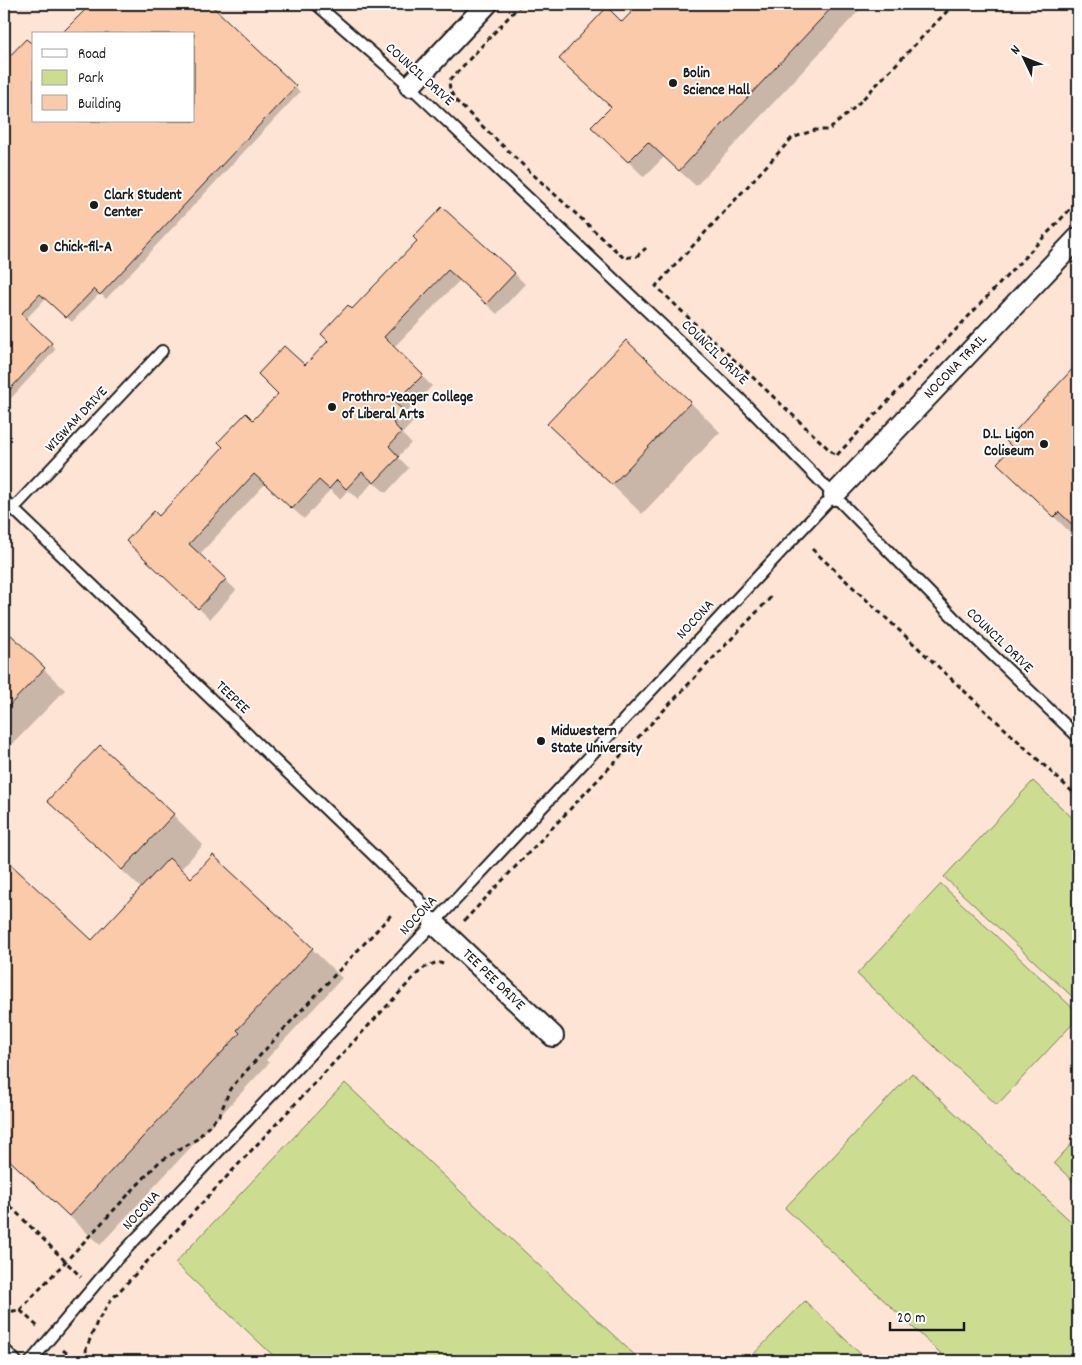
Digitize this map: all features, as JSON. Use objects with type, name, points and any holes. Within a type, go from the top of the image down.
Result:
[{"type":"street","points":[[410,86],[487,4]]},
{"type":"street","name":"NOCONA TRAIL","points":[[834,495],[1078,238]]},
{"type":"street","name":"TEE PEE DRIVE","points":[[434,923],[553,1036]]},
{"type":"lane","name":"COUNCIL DRIVE","points":[[316,4],[410,86],[739,398],[953,618],[1078,737]]},
{"type":"lane","name":"WIGWAM DRIVE","points":[[14,508],[162,351]]},
{"type":"lane","name":"NOCONA","points":[[31,1361],[122,1254],[834,495]]},
{"type":"lane","name":"TEEPEE","points":[[4,500],[419,899],[434,923]]},
{"type":"lane","points":[[4,1349],[16,1361]]},
{"type":"path","points":[[521,4],[449,82],[450,90],[455,100],[624,258],[637,256],[646,248]]},
{"type":"path","points":[[954,4],[855,106],[829,130],[815,130],[792,138],[656,286],[836,456],[1078,201]]},
{"type":"path","points":[[812,548],[1078,797]]},
{"type":"path","points":[[463,922],[772,595]]},
{"type":"path","points":[[20,1310],[159,1162],[197,1139],[220,1114],[230,1089],[392,914]]},
{"type":"path","points":[[87,1361],[86,1349],[97,1322],[108,1304],[152,1255],[417,974],[424,968],[437,962],[447,965]]},
{"type":"path","points":[[4,1200],[108,1304]]},
{"type":"shaded area","name":"Midwestern State University","points":[[4,4],[1078,4],[1078,1361],[4,1361]]},
{"type":"green space","points":[[1033,781],[1078,823],[1078,1002],[944,877]]},
{"type":"green space","points":[[941,884],[1078,1013],[1078,1018],[997,1105],[857,974]]},
{"type":"green space","points":[[912,1073],[1078,1228],[1078,1361],[949,1361],[785,1208]]},
{"type":"green space","points":[[345,1083],[641,1361],[279,1361],[175,1263]]},
{"type":"green space","points":[[1078,1137],[1078,1186],[1054,1163]]},
{"type":"green space","points":[[805,1301],[868,1361],[747,1361]]},
{"type":"building","name":"Clark Student Center","points":[[91,4],[210,4],[296,86],[100,295],[94,289],[66,318],[40,294],[21,314],[52,343],[4,396],[4,62],[26,39],[32,44],[32,122],[195,122],[195,32],[63,32]]},
{"type":"building","name":"Bolin Science Hall","points":[[639,4],[835,4],[679,171],[648,142],[628,162],[591,127],[611,107],[559,59],[607,7],[622,22]]},
{"type":"building","name":"Prothro-Yeager College of Liberal Arts","points":[[442,207],[515,273],[486,304],[448,270],[384,337],[423,375],[395,403],[404,411],[393,423],[401,432],[389,446],[399,457],[374,483],[362,472],[346,489],[337,480],[329,489],[319,480],[292,509],[254,474],[189,544],[226,579],[198,609],[126,541],[154,511],[159,516],[223,447],[218,442],[246,413],[253,420],[278,394],[258,374],[284,346],[305,365],[328,341],[321,334],[348,305],[352,309],[417,241],[413,237]]},
{"type":"building","points":[[626,340],[691,402],[612,485],[547,424]]},
{"type":"building","name":"D.L. Ligon Coliseum","points":[[1078,363],[1078,530],[1059,512],[1054,517],[997,463],[1012,447],[1006,441]]},
{"type":"building","points":[[4,628],[45,668],[4,711]]},
{"type":"building","points":[[100,745],[174,814],[122,870],[47,801]]},
{"type":"building","points":[[213,855],[313,948],[237,1030],[240,1033],[69,1216],[4,1155],[4,858],[92,940],[169,858],[191,878]]},
{"type":"place","name":"Bolin Science Hall","points":[[673,83]]},
{"type":"place","name":"Clark Student Center","points":[[94,205]]},
{"type":"place","name":"Chick-fil-A","points":[[44,248]]},
{"type":"place","name":"Prothro-Yeager College of Liberal Arts","points":[[332,407]]},
{"type":"place","name":"D.L. Ligon Coliseum","points":[[1044,444]]},
{"type":"place","name":"Midwestern State University","points":[[541,741]]}]
